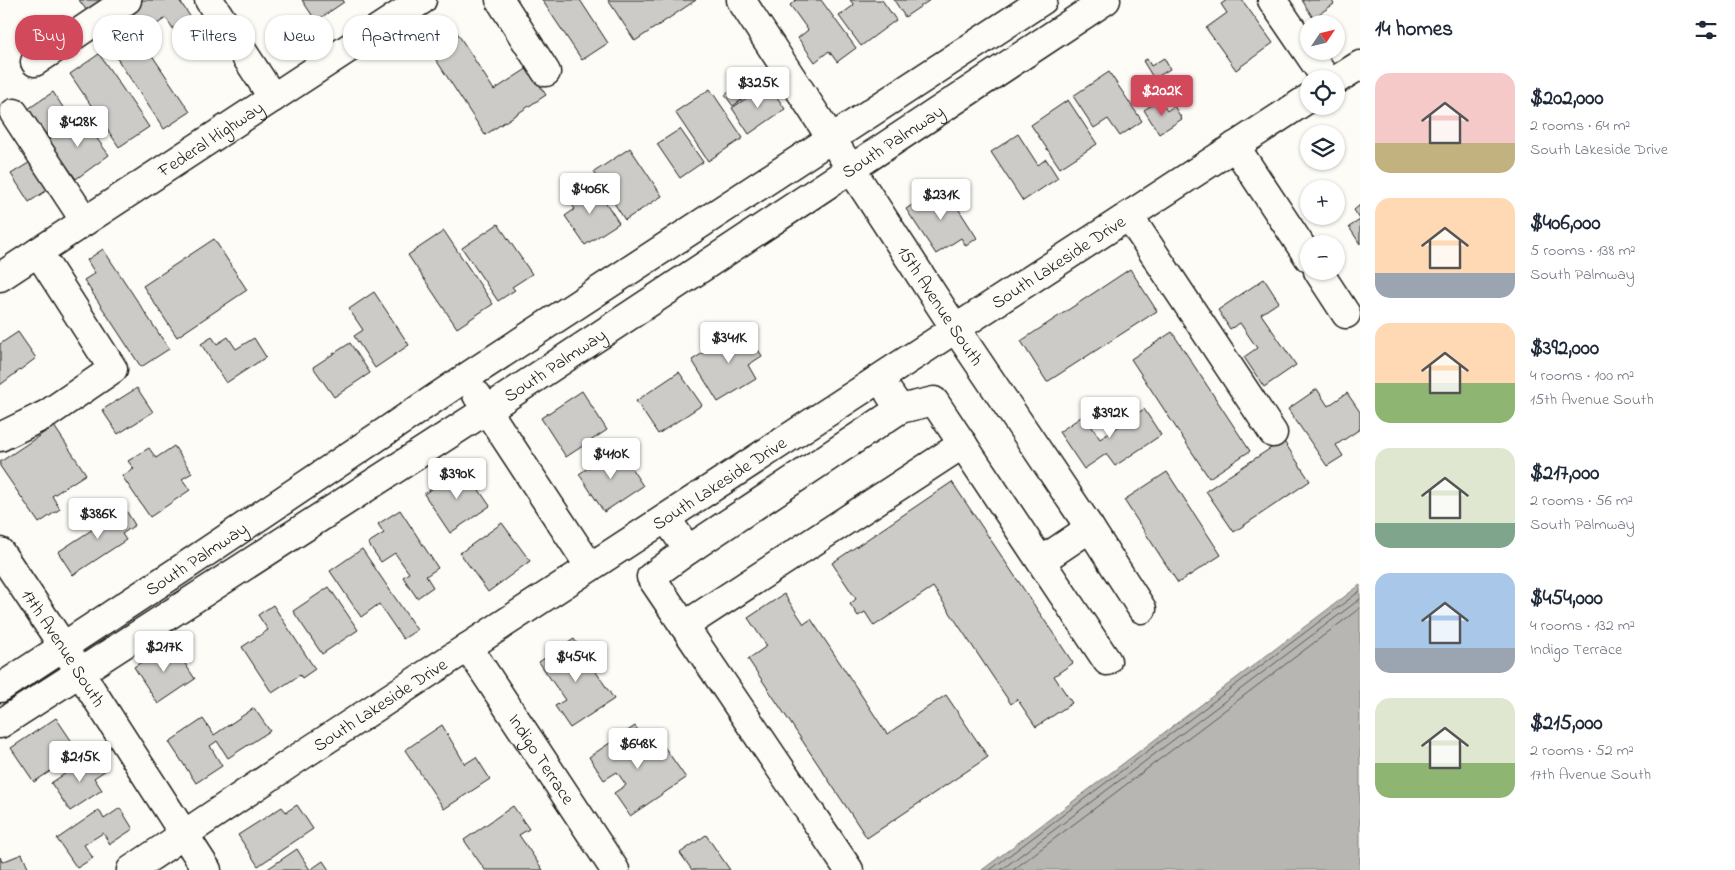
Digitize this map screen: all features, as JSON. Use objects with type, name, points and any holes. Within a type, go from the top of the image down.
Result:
[{"type":"street","points":[[34,62],[127,0]]},
{"type":"street","points":[[209,0],[274,98]]},
{"type":"street","name":"Federal Highway","points":[[0,277],[422,0]]},
{"type":"street","points":[[500,0],[546,72]]},
{"type":"street","name":"15th Avenue South","points":[[741,0],[956,329],[1142,608]]},
{"type":"street","name":"South Palmway","points":[[0,688],[465,378],[1043,0]]},
{"type":"street","name":"South Palmway","points":[[0,724],[486,410],[1106,0]]},
{"type":"street","points":[[1272,0],[1320,70]]},
{"type":"street","points":[[1345,74],[1360,65]]},
{"type":"street","name":"South Lakeside Drive","points":[[131,870],[590,567],[1300,104]]},
{"type":"street","points":[[14,113],[85,221]]},
{"type":"street","points":[[1235,146],[1300,244]]},
{"type":"street","points":[[1129,216],[1273,433]]},
{"type":"street","points":[[0,437],[47,414],[113,369],[38,252]]},
{"type":"street","points":[[1324,280],[1346,314]]},
{"type":"street","points":[[465,378],[590,567]]},
{"type":"street","points":[[879,379],[900,409]]},
{"type":"street","points":[[849,870],[651,577],[688,550],[900,409],[934,401],[1107,661]]},
{"type":"street","points":[[684,626],[963,444]]},
{"type":"street","points":[[666,518],[688,550]]},
{"type":"street","points":[[1041,560],[1090,528]]},
{"type":"street","name":"17th Avenue South","points":[[0,552],[80,672],[207,870]]},
{"type":"street","name":"Indigo Terrace","points":[[468,647],[615,870]]},
{"type":"water","points":[[1360,585],[1360,870],[982,870]]},
{"type":"building","points":[[79,0],[104,0],[87,11]]},
{"type":"building","points":[[142,0],[179,0],[189,15],[172,15],[172,27],[166,18],[162,21],[162,15],[120,15]]},
{"type":"building","points":[[302,0],[343,0],[344,2],[325,15],[312,15]]},
{"type":"building","points":[[542,0],[580,0],[608,43],[582,60]]},
{"type":"building","points":[[608,0],[696,0],[635,41]]},
{"type":"building","points":[[796,0],[821,0],[856,48],[837,62],[829,51],[815,62],[798,38],[808,30],[790,5]]},
{"type":"building","points":[[850,0],[882,0],[896,20],[861,46],[839,16],[854,5]]},
{"type":"building","points":[[894,0],[930,0],[905,17]]},
{"type":"building","points":[[1227,0],[1242,0],[1273,43],[1236,70],[1206,28],[1227,13],[1221,4]]},
{"type":"building","points":[[1302,0],[1331,0],[1334,4],[1318,15],[1311,15]]},
{"type":"building","points":[[458,34],[494,90],[528,68],[546,95],[485,135],[436,60],[458,60]]},
{"type":"building","points":[[93,58],[93,60],[103,60],[149,127],[119,147],[70,74]]},
{"type":"building","points":[[1164,58],[1170,69],[1154,79],[1143,61],[1147,59],[1151,66]]},
{"type":"building","points":[[118,60],[155,60],[190,112],[164,129]]},
{"type":"building","points":[[760,71],[767,81],[733,106],[725,95]]},
{"type":"building","points":[[1109,72],[1142,121],[1120,136],[1108,119],[1094,128],[1073,96]]},
{"type":"building","points":[[768,84],[785,109],[749,134],[732,108]]},
{"type":"building","points":[[710,89],[743,138],[708,161],[675,112]]},
{"type":"building","points":[[53,92],[70,118],[45,135],[28,109]]},
{"type":"building","points":[[1068,100],[1097,144],[1060,168],[1031,125]]},
{"type":"building","points":[[1160,100],[1167,111],[1174,106],[1182,119],[1159,134],[1144,110]]},
{"type":"building","points":[[81,117],[109,155],[76,179],[48,140]]},
{"type":"building","points":[[680,129],[703,162],[680,178],[657,144]]},
{"type":"building","points":[[1018,134],[1038,165],[1046,159],[1058,178],[1023,201],[991,152]]},
{"type":"building","points":[[630,148],[662,196],[625,220],[594,172]]},
{"type":"building","points":[[35,159],[52,187],[29,202],[11,174]]},
{"type":"building","points":[[593,183],[619,223],[585,245],[565,216],[575,209],[568,199]]},
{"type":"building","points":[[943,185],[977,238],[966,246],[961,238],[936,254],[906,209]]},
{"type":"building","points":[[1360,205],[1360,219],[1354,210]]},
{"type":"building","points":[[1360,220],[1360,244],[1349,227]]},
{"type":"building","points":[[498,224],[532,274],[512,287],[515,290],[498,301],[462,248]]},
{"type":"building","points":[[444,231],[493,304],[457,328],[408,255]]},
{"type":"building","points":[[214,239],[247,290],[177,337],[143,286]]},
{"type":"building","points":[[103,249],[169,349],[141,367],[84,280],[95,273],[87,260]]},
{"type":"building","points":[[1130,269],[1157,311],[1047,382],[1021,341]]},
{"type":"building","points":[[1264,279],[1279,302],[1261,314],[1296,365],[1264,387],[1244,357],[1257,348],[1240,323],[1230,329],[1218,310]]},
{"type":"building","points":[[374,292],[409,345],[375,368],[354,336],[363,330],[349,309]]},
{"type":"building","points":[[744,327],[762,356],[748,365],[756,379],[718,402],[692,360]]},
{"type":"building","points":[[18,332],[36,358],[0,385],[0,344]]},
{"type":"building","points":[[1172,332],[1250,451],[1209,478],[1131,359]]},
{"type":"building","points":[[212,337],[217,344],[228,337],[236,349],[254,338],[266,357],[226,383],[201,344]]},
{"type":"building","points":[[350,343],[370,373],[334,397],[313,367]]},
{"type":"building","points":[[679,372],[702,405],[658,434],[636,401]]},
{"type":"building","points":[[137,388],[153,412],[118,434],[102,410]]},
{"type":"building","points":[[1317,389],[1328,406],[1347,393],[1360,412],[1360,429],[1336,445],[1343,456],[1327,466],[1288,409]]},
{"type":"building","points":[[582,391],[607,430],[566,457],[541,418]]},
{"type":"building","points":[[1144,409],[1161,435],[1115,466],[1106,454],[1084,469],[1059,432],[1084,415],[1100,439]]},
{"type":"building","points":[[54,426],[86,474],[52,496],[60,509],[39,523],[0,466],[0,462]]},
{"type":"building","points":[[1283,440],[1310,481],[1234,532],[1206,491]]},
{"type":"building","points":[[174,446],[192,473],[182,479],[190,490],[150,517],[122,476],[134,469],[128,461],[149,448],[156,458]]},
{"type":"building","points":[[618,448],[643,486],[604,512],[579,474]]},
{"type":"building","points":[[464,468],[490,506],[450,533],[424,494]]},
{"type":"building","points":[[1167,472],[1221,555],[1178,583],[1124,500]]},
{"type":"building","points":[[952,482],[1073,663],[1054,676],[1072,703],[1036,727],[1017,699],[1011,704],[933,587],[874,626],[865,612],[858,616],[850,604],[856,599],[832,563]]},
{"type":"building","points":[[120,501],[135,525],[122,534],[126,540],[73,575],[58,552],[113,516],[108,509]]},
{"type":"building","points":[[400,510],[438,568],[426,576],[433,587],[417,598],[403,577],[409,573],[395,553],[381,562],[368,543],[384,533],[378,524]]},
{"type":"building","points":[[502,523],[530,561],[488,592],[460,553]]},
{"type":"building","points":[[362,549],[417,630],[403,639],[379,604],[361,617],[330,571]]},
{"type":"building","points":[[329,587],[358,630],[322,654],[293,611]]},
{"type":"building","points":[[784,594],[804,624],[811,619],[887,734],[946,695],[988,757],[867,838],[748,659],[767,646],[748,618]]},
{"type":"building","points":[[273,605],[315,669],[302,678],[300,675],[272,693],[242,647],[268,630],[258,615]]},
{"type":"building","points":[[574,639],[614,699],[570,728],[555,706],[565,700],[539,662]]},
{"type":"building","points":[[171,642],[195,679],[158,704],[134,667]]},
{"type":"building","points":[[254,708],[270,731],[228,758],[217,741],[210,746],[222,766],[196,783],[169,742],[203,719],[214,735]]},
{"type":"building","points":[[56,718],[79,752],[34,782],[11,748]]},
{"type":"building","points":[[442,725],[465,764],[476,757],[490,779],[444,809],[405,750]]},
{"type":"building","points":[[635,726],[653,752],[663,745],[686,778],[630,816],[614,793],[626,785],[617,772],[604,780],[589,757]]},
{"type":"building","points":[[95,754],[106,770],[94,778],[102,790],[70,811],[51,783]]},
{"type":"building","points":[[297,805],[313,829],[258,866],[238,835],[282,807],[286,812]]},
{"type":"building","points":[[513,806],[529,829],[519,835],[543,870],[485,870],[464,840]]},
{"type":"building","points":[[120,808],[133,829],[110,844],[103,833],[84,845],[93,858],[77,868],[57,839],[99,810],[104,819]]},
{"type":"building","points":[[706,835],[730,870],[692,870],[680,853]]},
{"type":"building","points":[[297,849],[310,870],[266,870]]},
{"type":"building","points":[[22,854],[29,870],[0,870],[0,857],[2,862]]},
{"type":"building","points":[[323,861],[329,870],[310,870]]}]
